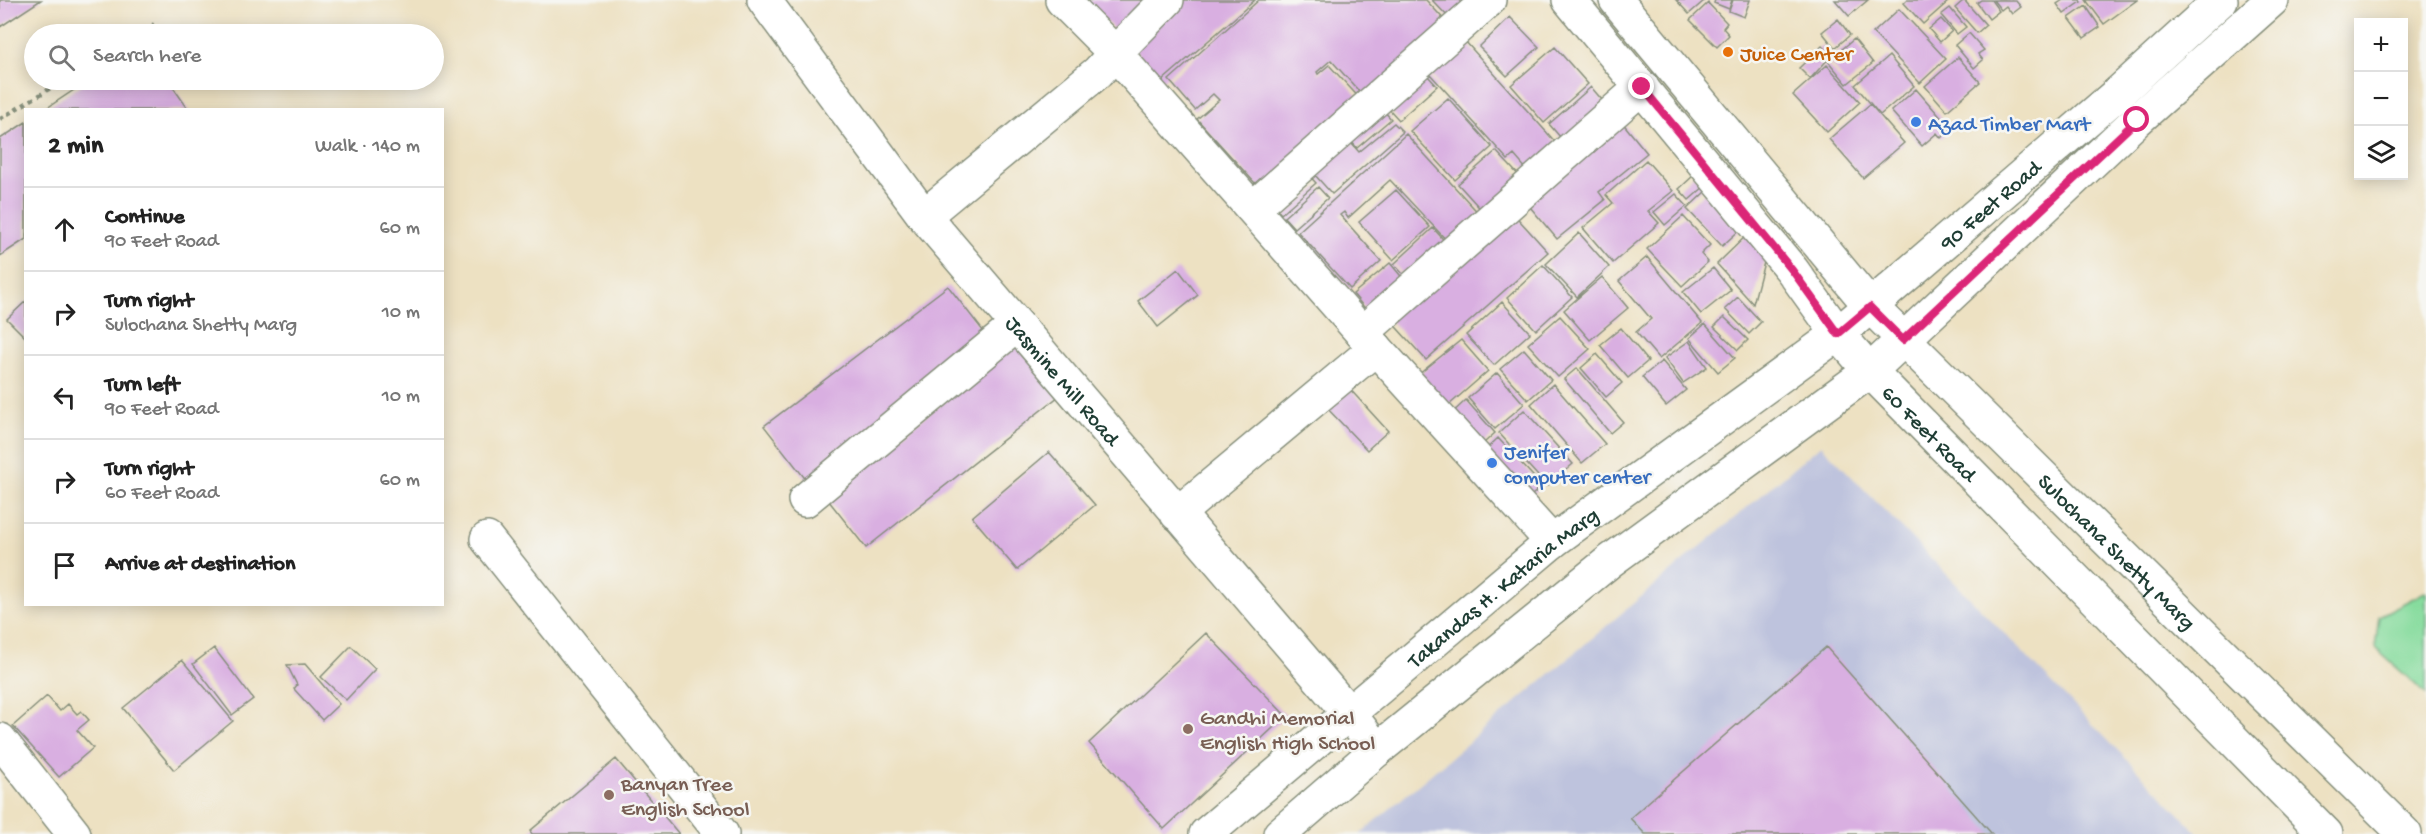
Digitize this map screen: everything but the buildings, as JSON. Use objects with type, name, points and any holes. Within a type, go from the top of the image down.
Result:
[{"type":"main road","name":"Jasmine Mill Road","points":[[764,0],[924,216],[1348,712],[1377,750]]},
{"type":"main road","points":[[1062,0],[1115,52],[1369,340],[1552,542]]},
{"type":"main road","points":[[924,216],[1098,72],[1167,0]]},
{"type":"main road","points":[[1253,208],[1489,0]]},
{"type":"main road","name":"60 Feet Road","points":[[1569,0],[1792,270],[1838,334],[1870,371],[2326,834]]},
{"type":"main road","name":"Sulochana Shetty Marg","points":[[1616,0],[1870,307],[2405,834]]},
{"type":"main road","name":"90 Feet Road","points":[[1838,334],[2221,0]]},
{"type":"main road","name":"90 Feet Road","points":[[1903,340],[2137,120],[2272,0]]},
{"type":"main road","points":[[1177,514],[1642,87]]},
{"type":"main road","points":[[806,500],[1017,325]]},
{"type":"main road","name":"Takandas H. Kataria Marg","points":[[1206,834],[1552,542],[1838,334]]},
{"type":"main road","points":[[1280,834],[1377,750],[1610,561],[1870,371],[1903,340]]},
{"type":"main road","points":[[1661,463],[1688,504]]},
{"type":"main road","points":[[487,539],[722,834]]},
{"type":"main road","points":[[0,740],[74,834]]},
{"type":"path","points":[[0,119],[48,90]]},
{"type":"shaded area","points":[[1821,445],[2199,834],[1360,834]]},
{"type":"green space","points":[[2425,592],[2426,694],[2375,648],[2379,616]]},
{"type":"place","name":"Juice Center","points":[[1728,52]]},
{"type":"place","name":"Azad Timber Mart","points":[[1916,122]]},
{"type":"place","name":"Jenifer computer center","points":[[1492,463]]},
{"type":"place","name":"Gandhi Memorial English High School","points":[[1188,729]]},
{"type":"place","name":"Banyan Tree English School","points":[[609,795]]},
{"type":"route","points":[[1642,87],[1792,270],[1838,334],[1870,307],[1903,340],[2137,120]]}]
